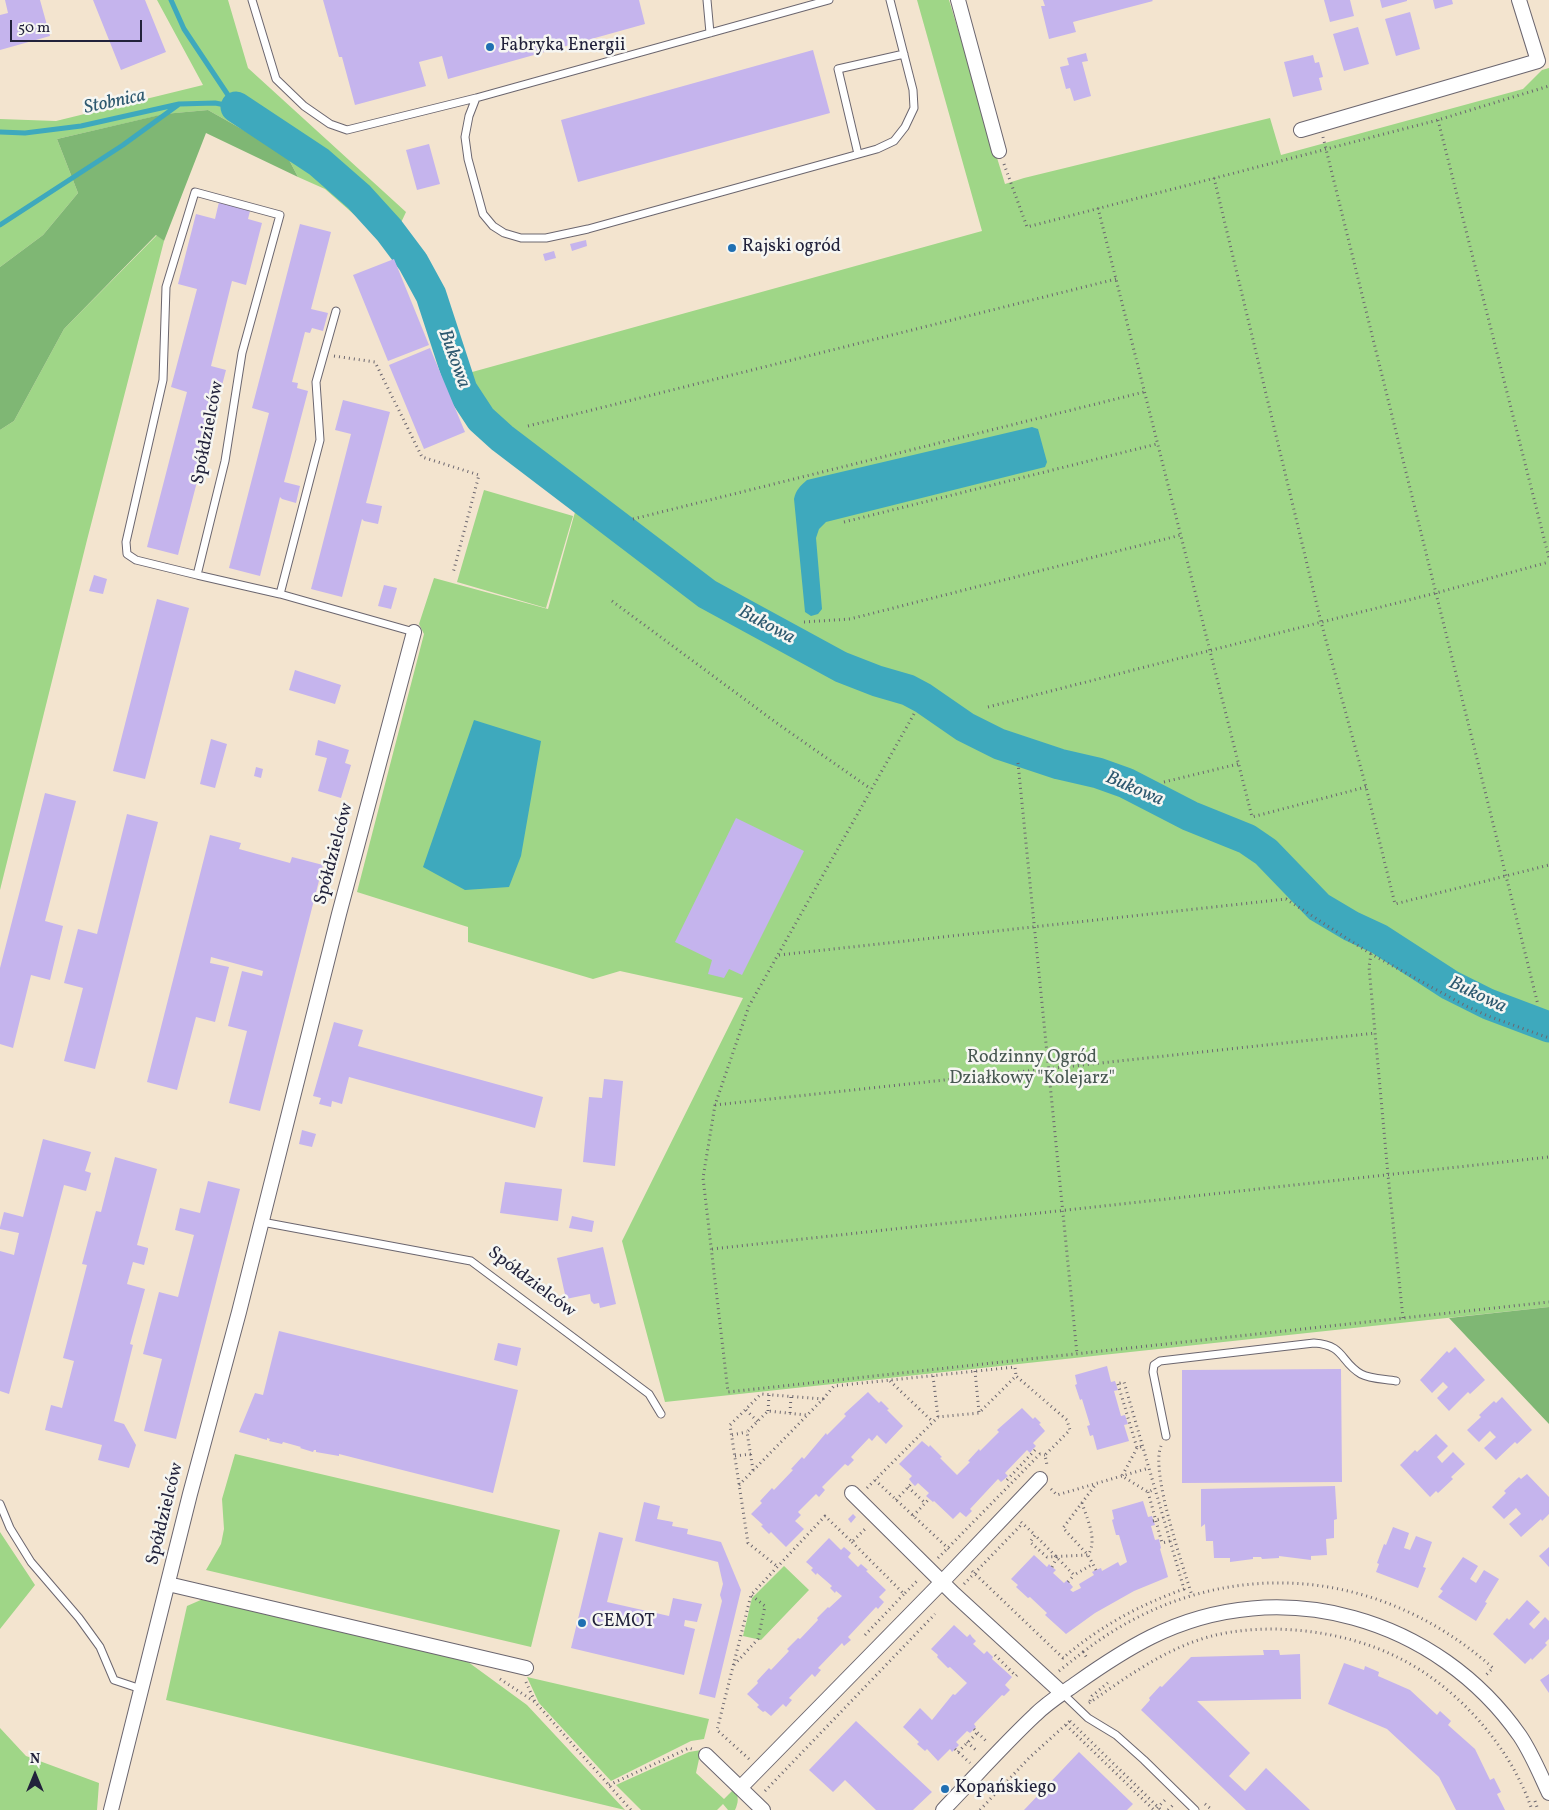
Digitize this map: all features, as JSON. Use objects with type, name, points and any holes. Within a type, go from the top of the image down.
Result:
[{"type":"street","points":[[958,0],[1000,151]]},
{"type":"street","points":[[1301,130],[1538,61],[1519,0]]},
{"type":"street","name":"Spółdzielców","points":[[111,1810],[197,1466],[262,1222],[339,914],[414,632]]},
{"type":"street","points":[[740,1788],[1044,1476]]},
{"type":"street","points":[[854,1495],[954,1594],[1062,1693]]},
{"type":"street","name":"Spółdzielców","points":[[168,1584],[526,1668]]},
{"type":"street","points":[[943,1810],[1035,1715],[1062,1693],[1133,1647],[1162,1632],[1193,1621],[1224,1613],[1262,1608],[1299,1608],[1339,1614],[1386,1628],[1436,1654],[1464,1675],[1498,1708],[1520,1737],[1549,1793]]},
{"type":"street","points":[[706,1755],[740,1788],[754,1807]]},
{"type":"lane","points":[[252,0],[276,79],[304,106],[330,124],[347,130],[476,98],[829,0]]},
{"type":"lane","points":[[707,0],[710,33]]},
{"type":"lane","points":[[476,98],[465,137],[468,159],[483,214],[493,226],[504,233],[521,238],[546,238],[588,229],[878,149],[894,141],[905,127],[914,108],[913,90],[890,0]]},
{"type":"lane","points":[[858,154],[838,69],[904,54]]},
{"type":"lane","name":"Spółdzielców","points":[[197,575],[225,461],[242,353],[280,216],[196,192],[166,287],[163,380],[126,542],[127,554],[136,560],[197,575],[280,594],[414,632]]},
{"type":"lane","points":[[280,594],[320,440],[316,382],[336,311]]},
{"type":"lane","name":"Spółdzielców","points":[[262,1222],[471,1261],[649,1394],[661,1414]]},
{"type":"lane","points":[[1166,1436],[1153,1372],[1154,1365],[1160,1361],[1314,1343],[1326,1344],[1337,1350],[1362,1374],[1396,1381]]},
{"type":"lane","points":[[0,1504],[10,1528],[31,1562],[100,1647],[114,1680],[141,1689]]},
{"type":"lane","points":[[1062,1693],[1088,1718],[1116,1735],[1195,1810]]},
{"type":"path","points":[[1010,183],[1028,227],[1438,120],[1549,86]]},
{"type":"path","points":[[988,707],[1436,593],[1549,560],[1438,120]]},
{"type":"path","points":[[1324,143],[1538,1006]]},
{"type":"path","points":[[1214,178],[1321,622],[1366,787],[1395,904],[1549,865]]},
{"type":"path","points":[[1098,208],[1252,817],[1366,787]]},
{"type":"path","points":[[528,426],[1116,279]]},
{"type":"path","points":[[324,354],[375,362],[422,457],[479,475],[453,573]]},
{"type":"path","points":[[633,519],[1144,392]]},
{"type":"path","points":[[844,522],[1157,444]]},
{"type":"path","points":[[804,622],[850,619],[1180,535]]},
{"type":"path","points":[[612,601],[778,724],[872,789]]},
{"type":"path","points":[[914,714],[750,1006],[715,1105],[703,1178],[728,1392],[1549,1302]]},
{"type":"path","points":[[1018,763],[1077,1354]]},
{"type":"path","points":[[1164,782],[1238,764]]},
{"type":"path","points":[[778,955],[1286,899],[1371,954],[1466,1006],[1549,1038]]},
{"type":"path","points":[[1371,954],[1370,966],[1402,1318]]},
{"type":"path","points":[[715,1105],[1376,1033]]},
{"type":"path","points":[[712,1249],[1549,1157]]},
{"type":"path","points":[[739,1485],[834,1386],[1015,1367],[1016,1376],[1068,1420],[1070,1430],[1045,1455],[1044,1476],[1057,1495],[1149,1468]]},
{"type":"path","points":[[975,1371],[979,1413]]},
{"type":"path","points":[[933,1376],[938,1417]]},
{"type":"path","points":[[854,1495],[875,1480],[938,1417],[979,1413],[1016,1376]]},
{"type":"path","points":[[890,1380],[933,1422]]},
{"type":"path","points":[[875,1480],[1063,1658],[1079,1644],[1113,1622],[1155,1600],[1184,1589],[1124,1382],[1117,1384],[1137,1448]]},
{"type":"path","points":[[778,1567],[748,1543],[730,1425],[761,1394],[823,1398]]},
{"type":"path","points":[[732,1435],[747,1432],[758,1422],[768,1411],[769,1395]]},
{"type":"path","points":[[790,1413],[791,1396]]},
{"type":"path","points":[[746,1410],[758,1422]]},
{"type":"path","points":[[768,1411],[807,1415]]},
{"type":"path","points":[[1127,1418],[1134,1416]]},
{"type":"path","points":[[747,1432],[753,1470]]},
{"type":"path","points":[[1166,1436],[1159,1452],[1160,1484],[1192,1596]]},
{"type":"path","points":[[1122,1476],[1137,1448],[1143,1446]]},
{"type":"path","points":[[1011,1484],[1006,1479],[1034,1450],[1045,1455]]},
{"type":"path","points":[[735,1456],[751,1454]]},
{"type":"path","points":[[759,1768],[717,1730],[751,1595],[825,1516],[904,1594],[1040,1454]]},
{"type":"path","points":[[1122,1476],[1148,1492],[1161,1543],[1170,1541]]},
{"type":"path","points":[[896,1500],[912,1483]]},
{"type":"path","points":[[1096,1570],[1088,1554],[1063,1528],[1097,1483]]},
{"type":"path","points":[[908,1487],[925,1503]]},
{"type":"path","points":[[1148,1492],[1155,1489]]},
{"type":"path","points":[[913,1516],[929,1499]]},
{"type":"path","points":[[1082,1503],[1092,1535],[1088,1554]]},
{"type":"path","points":[[1009,1511],[1074,1575]]},
{"type":"path","points":[[852,1542],[877,1517]]},
{"type":"path","points":[[1154,1520],[1163,1518]]},
{"type":"path","points":[[754,1807],[1022,1523]]},
{"type":"path","points":[[1035,1535],[1030,1542],[1047,1557],[1088,1554]]},
{"type":"path","points":[[1052,1567],[1057,1557]]},
{"type":"path","points":[[1068,1582],[1074,1575],[1093,1564]]},
{"type":"path","points":[[733,1665],[758,1640],[765,1606],[751,1595]]},
{"type":"path","points":[[1185,1640],[1233,1627]]},
{"type":"path","points":[[1114,1678],[1092,1696],[1089,1703],[1118,1682],[1160,1656],[1208,1637],[1256,1629],[1280,1628],[1334,1636],[1375,1647],[1421,1670],[1462,1702],[1499,1746],[1512,1766],[1532,1810]]},
{"type":"path","points":[[494,1675],[535,1702],[631,1810]]},
{"type":"path","points":[[980,1810],[1029,1758],[1070,1721],[1161,1810]]},
{"type":"path","points":[[1066,1725],[1154,1810]]},
{"type":"path","points":[[970,1763],[957,1750],[968,1742],[975,1731],[989,1744]]},
{"type":"path","points":[[968,1742],[979,1754]]},
{"type":"path","points":[[609,1785],[689,1748],[706,1755]]},
{"type":"path","points":[[1534,1799],[1538,1810]]},
{"type":"green space","points":[[157,0],[228,0],[248,68],[406,212],[390,246],[325,189],[298,177],[286,154],[208,110],[165,114],[57,139],[78,193],[43,235],[0,267],[0,119],[56,121],[203,85]]},
{"type":"green space","points":[[917,0],[949,0],[1005,184],[1270,118],[1281,155],[1523,89],[1542,70],[1549,68],[1549,1015],[1482,990],[1373,926],[1324,893],[1275,844],[1110,765],[1018,739],[991,729],[912,683],[863,667],[836,655],[730,597],[698,576],[492,421],[480,405],[465,374],[982,231]]},
{"type":"green space","points":[[208,110],[286,154],[298,177],[206,133],[164,241],[156,235],[64,329],[14,421],[0,430],[0,267],[43,235],[78,193],[57,139],[164,114]]},
{"type":"green space","points":[[157,235],[164,241],[0,890],[0,430],[14,421],[64,329]]},
{"type":"green space","points":[[484,490],[573,516],[546,608],[457,582]]},
{"type":"green space","name":"Rodzinny Ogród Działkowy \"Kolejarz\"","points":[[577,505],[686,588],[717,608],[823,664],[914,701],[980,742],[1001,752],[1108,785],[1231,842],[1256,856],[1306,903],[1345,931],[1471,1004],[1549,1033],[1549,1307],[665,1402],[622,1241],[743,998],[620,971],[593,979],[468,942],[468,927],[357,892],[424,634],[419,624],[434,578],[548,609]]},
{"type":"green space","points":[[1549,1307],[1549,1424],[1449,1318]]},
{"type":"green space","points":[[235,1454],[560,1530],[531,1647],[206,1570],[221,1544],[224,1529],[222,1499]]},
{"type":"green space","points":[[0,1532],[35,1585],[0,1629]]},
{"type":"green space","points":[[784,1566],[809,1590],[761,1640],[743,1636],[752,1598]]},
{"type":"green space","points":[[203,1599],[464,1659],[527,1705],[625,1810],[166,1700],[187,1606]]},
{"type":"green space","points":[[527,1677],[709,1719],[704,1739],[691,1741],[611,1781],[539,1703]]},
{"type":"green space","points":[[0,1728],[26,1756],[99,1783],[97,1810],[0,1810]]},
{"type":"green space","points":[[701,1750],[696,1773],[724,1799],[733,1790],[738,1797],[735,1810],[728,1810],[723,1804],[717,1810],[641,1810],[616,1785],[689,1752]]},
{"type":"water","points":[[1032,427],[1038,429],[1047,462],[1045,467],[826,522],[819,529],[816,538],[822,609],[818,614],[811,616],[805,612],[794,499],[799,488],[807,480]]},
{"type":"water","points":[[474,720],[541,741],[521,856],[509,887],[465,890],[423,867]]},
{"type":"building","points":[[5,0],[40,0],[50,36],[0,50],[0,15],[8,13]]},
{"type":"building","points":[[93,0],[145,0],[166,52],[121,70]]},
{"type":"building","points":[[323,0],[639,0],[645,24],[448,79],[442,56],[419,62],[426,86],[355,105],[342,57],[339,57]]},
{"type":"building","points":[[1043,0],[1153,1],[1073,22],[1076,32],[1049,39],[1041,6],[1045,6]]},
{"type":"building","points":[[1324,0],[1350,0],[1354,16],[1330,22]]},
{"type":"building","points":[[1380,0],[1407,0],[1407,1],[1382,8]]},
{"type":"building","points":[[1433,0],[1452,0],[1453,4],[1435,9]]},
{"type":"building","points":[[1410,12],[1420,49],[1396,56],[1385,19]]},
{"type":"building","points":[[1358,27],[1369,64],[1344,71],[1333,34]]},
{"type":"building","points":[[813,50],[830,113],[578,182],[561,120]]},
{"type":"building","points":[[1086,53],[1088,61],[1082,62],[1091,96],[1074,101],[1070,88],[1066,89],[1060,67],[1069,65],[1067,58]]},
{"type":"building","points":[[1313,55],[1315,63],[1319,62],[1323,77],[1319,78],[1322,90],[1293,97],[1284,62]]},
{"type":"building","points":[[429,144],[440,184],[417,190],[406,150]]},
{"type":"building","points":[[219,202],[250,211],[248,219],[262,223],[246,285],[232,281],[211,366],[226,370],[178,555],[147,547],[187,392],[171,387],[197,289],[178,284],[196,214],[215,219]]},
{"type":"building","points":[[300,224],[331,232],[311,309],[328,313],[323,331],[312,328],[310,333],[305,332],[292,382],[298,383],[297,388],[308,391],[284,482],[300,486],[296,503],[280,497],[260,576],[229,568],[269,413],[252,408]]},
{"type":"building","points":[[586,240],[587,246],[572,251],[570,244]]},
{"type":"building","points":[[554,251],[556,258],[545,261],[543,254]]},
{"type":"building","points":[[394,259],[429,345],[388,361],[353,275]]},
{"type":"building","points":[[430,348],[465,432],[424,449],[389,365]]},
{"type":"building","points":[[343,400],[390,412],[366,503],[382,506],[378,524],[362,519],[342,597],[311,589],[351,434],[335,430]]},
{"type":"building","points":[[94,575],[107,579],[103,594],[89,591]]},
{"type":"building","points":[[384,585],[397,588],[391,609],[378,606]]},
{"type":"building","points":[[157,599],[189,608],[145,779],[113,771]]},
{"type":"building","points":[[295,670],[341,685],[335,704],[289,690]]},
{"type":"building","points":[[211,739],[227,744],[215,788],[200,784]]},
{"type":"building","points":[[318,740],[349,750],[345,763],[351,765],[341,798],[318,791],[327,758],[315,755]]},
{"type":"building","points":[[256,767],[263,769],[261,778],[254,776]]},
{"type":"building","points":[[45,793],[76,801],[45,921],[63,926],[50,980],[31,975],[13,1048],[0,1044],[0,968]]},
{"type":"building","points":[[127,814],[158,822],[95,1069],[64,1061],[83,988],[64,983],[78,929],[97,934]]},
{"type":"building","points":[[736,818],[804,851],[742,975],[729,969],[724,978],[708,974],[712,960],[675,942]]},
{"type":"building","points":[[210,835],[241,843],[239,849],[290,863],[292,857],[323,865],[260,1111],[229,1103],[247,1031],[228,1026],[242,971],[262,976],[263,971],[211,957],[210,963],[229,967],[215,1022],[196,1017],[177,1090],[147,1082]]},
{"type":"building","points":[[334,1022],[363,1030],[358,1046],[543,1097],[535,1128],[349,1077],[342,1104],[332,1101],[331,1107],[319,1104],[321,1098],[313,1096]]},
{"type":"building","points":[[604,1079],[623,1081],[615,1166],[583,1162],[589,1097],[602,1098]]},
{"type":"building","points":[[302,1130],[316,1134],[312,1147],[299,1144]]},
{"type":"building","points":[[43,1139],[91,1152],[85,1171],[91,1173],[86,1191],[64,1185],[9,1394],[0,1391],[0,1251],[14,1255],[19,1233],[0,1229],[0,1227],[4,1212],[23,1217]]},
{"type":"building","points":[[115,1157],[157,1169],[137,1245],[148,1248],[148,1250],[144,1265],[133,1262],[127,1284],[145,1289],[130,1344],[133,1345],[114,1421],[124,1424],[136,1445],[129,1468],[98,1460],[102,1445],[45,1430],[51,1405],[62,1408],[74,1361],[63,1358],[87,1265],[82,1264],[96,1211],[101,1212]]},
{"type":"building","points":[[208,1181],[240,1189],[176,1439],[144,1431],[162,1359],[143,1354],[159,1292],[178,1297],[194,1235],[175,1230],[180,1208],[200,1213]]},
{"type":"building","points":[[505,1182],[562,1189],[558,1221],[500,1213]]},
{"type":"building","points":[[572,1216],[594,1221],[592,1232],[569,1228]]},
{"type":"building","points":[[603,1247],[616,1304],[600,1308],[599,1303],[594,1304],[591,1301],[590,1294],[566,1299],[557,1258]]},
{"type":"building","points":[[279,1331],[518,1390],[493,1493],[339,1454],[339,1456],[316,1452],[316,1450],[313,1452],[283,1442],[282,1444],[269,1441],[270,1439],[267,1438],[267,1440],[239,1432],[255,1393],[263,1395]]},
{"type":"building","points":[[498,1343],[521,1348],[517,1366],[494,1360]]},
{"type":"building","points":[[1455,1347],[1485,1380],[1470,1394],[1468,1392],[1449,1411],[1437,1398],[1448,1387],[1443,1382],[1432,1393],[1420,1380],[1447,1351],[1449,1353]]},
{"type":"building","points":[[1107,1366],[1111,1382],[1115,1381],[1118,1390],[1114,1391],[1121,1416],[1125,1415],[1128,1424],[1124,1425],[1129,1441],[1097,1450],[1093,1435],[1090,1436],[1087,1426],[1090,1425],[1082,1399],[1080,1400],[1075,1385],[1077,1384],[1075,1375]]},
{"type":"building","points":[[1341,1369],[1342,1482],[1182,1483],[1182,1370]]},
{"type":"building","points":[[868,1392],[879,1403],[881,1401],[903,1426],[886,1444],[877,1435],[872,1441],[869,1438],[851,1457],[854,1460],[848,1466],[845,1464],[822,1487],[825,1490],[819,1497],[816,1494],[798,1512],[801,1515],[795,1521],[804,1529],[786,1547],[771,1532],[769,1534],[761,1526],[763,1525],[751,1514],[762,1503],[760,1501],[772,1488],[774,1490],[793,1470],[791,1469],[802,1457],[804,1459],[826,1433],[827,1435],[846,1416],[844,1414]]},
{"type":"building","points":[[1502,1397],[1532,1430],[1517,1444],[1515,1442],[1496,1460],[1484,1448],[1496,1437],[1490,1431],[1479,1442],[1467,1430],[1481,1417],[1479,1415],[1494,1401],[1496,1403]]},
{"type":"building","points":[[1022,1408],[1033,1419],[1035,1417],[1041,1423],[1039,1424],[1045,1431],[1033,1443],[1036,1446],[1030,1453],[1027,1450],[1005,1473],[1008,1476],[1001,1482],[998,1479],[970,1509],[972,1511],[966,1517],[960,1512],[953,1519],[926,1496],[929,1493],[918,1483],[915,1486],[912,1483],[909,1479],[912,1476],[899,1464],[922,1441],[929,1447],[930,1445],[957,1475],[970,1462],[968,1461],[979,1449],[980,1451],[999,1432],[997,1430]]},
{"type":"building","points":[[1436,1434],[1448,1446],[1437,1457],[1442,1463],[1453,1452],[1465,1464],[1451,1477],[1453,1479],[1438,1493],[1436,1491],[1430,1497],[1400,1465],[1415,1450],[1417,1452]]},
{"type":"building","points":[[1527,1474],[1549,1497],[1549,1514],[1521,1537],[1509,1524],[1521,1514],[1516,1508],[1504,1519],[1492,1507],[1506,1493],[1504,1491],[1519,1477],[1521,1479]]},
{"type":"building","points":[[1335,1486],[1337,1519],[1334,1520],[1334,1538],[1326,1539],[1327,1555],[1311,1556],[1311,1560],[1279,1556],[1279,1558],[1262,1559],[1261,1557],[1253,1557],[1253,1559],[1230,1562],[1230,1558],[1214,1558],[1213,1541],[1206,1541],[1205,1524],[1201,1527],[1201,1489]]},
{"type":"building","points":[[1143,1501],[1148,1517],[1152,1516],[1155,1525],[1151,1526],[1155,1540],[1159,1539],[1168,1577],[1134,1591],[1095,1613],[1066,1634],[1045,1615],[1047,1613],[1030,1597],[1028,1598],[1016,1587],[1018,1585],[1011,1579],[1034,1555],[1047,1567],[1049,1564],[1056,1570],[1053,1573],[1064,1583],[1067,1580],[1073,1587],[1070,1590],[1073,1592],[1081,1588],[1079,1584],[1094,1575],[1092,1572],[1101,1568],[1102,1571],[1118,1562],[1120,1566],[1127,1562],[1119,1535],[1116,1535],[1112,1520],[1114,1519],[1112,1510]]},
{"type":"building","points":[[644,1502],[660,1506],[657,1519],[673,1522],[672,1526],[688,1529],[687,1534],[721,1542],[741,1590],[715,1698],[699,1694],[722,1601],[720,1595],[723,1584],[718,1562],[635,1541]]},
{"type":"building","points":[[853,1514],[856,1517],[851,1523],[848,1519]]},
{"type":"building","points":[[1393,1527],[1409,1533],[1404,1548],[1410,1550],[1416,1536],[1432,1542],[1423,1567],[1426,1568],[1418,1588],[1376,1572],[1379,1564],[1377,1563],[1384,1544],[1386,1545]]},
{"type":"building","points":[[599,1532],[623,1538],[607,1602],[669,1616],[673,1598],[702,1604],[697,1622],[685,1620],[684,1626],[695,1629],[684,1675],[571,1648]]},
{"type":"building","points":[[829,1538],[841,1550],[844,1547],[851,1553],[848,1557],[858,1567],[861,1564],[868,1570],[866,1571],[886,1590],[879,1597],[884,1602],[878,1609],[876,1607],[848,1637],[851,1640],[844,1646],[842,1643],[818,1668],[821,1670],[815,1677],[812,1674],[789,1698],[792,1700],[786,1707],[783,1704],[771,1716],[757,1707],[759,1705],[747,1694],[769,1668],[771,1670],[789,1651],[787,1649],[798,1638],[800,1639],[818,1620],[817,1618],[842,1596],[836,1591],[835,1593],[830,1588],[832,1586],[817,1573],[816,1575],[811,1570],[813,1568],[806,1562]]},
{"type":"building","points":[[1549,1547],[1549,1567],[1539,1556]]},
{"type":"building","points":[[1463,1557],[1478,1566],[1470,1579],[1476,1583],[1484,1570],[1499,1579],[1476,1621],[1438,1597],[1443,1591],[1440,1589]]},
{"type":"building","points":[[1527,1600],[1540,1612],[1529,1624],[1534,1629],[1545,1617],[1549,1621],[1549,1639],[1545,1643],[1547,1645],[1532,1660],[1531,1658],[1525,1664],[1493,1634]]},
{"type":"building","points":[[954,1625],[967,1637],[970,1634],[976,1641],[973,1644],[984,1654],[987,1651],[993,1657],[992,1659],[1012,1677],[1005,1685],[1010,1690],[1004,1696],[1002,1695],[974,1724],[976,1727],[970,1733],[967,1731],[956,1742],[959,1745],[952,1752],[950,1749],[938,1761],[927,1749],[925,1751],[917,1744],[919,1742],[903,1727],[920,1708],[932,1720],[953,1694],[955,1695],[967,1683],[950,1667],[948,1668],[931,1649]]},
{"type":"building","points":[[1263,1650],[1279,1650],[1280,1655],[1300,1654],[1301,1699],[1197,1701],[1250,1753],[1229,1776],[1245,1791],[1266,1768],[1310,1810],[1246,1810],[1141,1710],[1160,1686],[1162,1687],[1191,1657],[1264,1655]]},
{"type":"building","points":[[1344,1663],[1364,1670],[1365,1666],[1379,1672],[1378,1676],[1410,1690],[1437,1715],[1440,1711],[1451,1721],[1448,1725],[1475,1749],[1490,1780],[1494,1778],[1501,1792],[1497,1794],[1505,1810],[1456,1810],[1439,1777],[1387,1729],[1328,1704]]},
{"type":"building","points":[[1549,1674],[1549,1693],[1540,1680]]},
{"type":"building","points":[[856,1721],[932,1792],[913,1810],[876,1810],[845,1780],[833,1792],[809,1770]]},
{"type":"building","points":[[1079,1752],[1133,1804],[1127,1810],[1024,1810]]},
{"type":"waterway","name":"Bukowa","points":[[171,0],[184,29],[236,107]]},
{"type":"waterway","name":"Stobnica","points":[[0,132],[25,133],[81,126],[179,104],[215,103],[236,107]]},
{"type":"waterway","points":[[0,225],[123,145],[178,105]]},
{"type":"waterway","name":"Bukowa","points":[[236,107],[319,162],[359,197],[389,230],[413,262],[431,295],[462,390],[481,419],[502,438],[707,594],[841,667],[877,681],[908,690],[965,727],[999,744],[1059,764],[1098,773],[1126,783],[1190,816],[1247,839],[1266,852],[1319,907],[1351,926],[1379,939],[1450,985],[1488,1004],[1549,1027]]},
{"type":"place","name":"Fabryka Energii","points":[[490,47]]},
{"type":"place","name":"Rajski ogród","points":[[732,248]]},
{"type":"place","name":"CEMOT","points":[[582,1623]]},
{"type":"place","name":"Kopańskiego","points":[[945,1789]]}]
